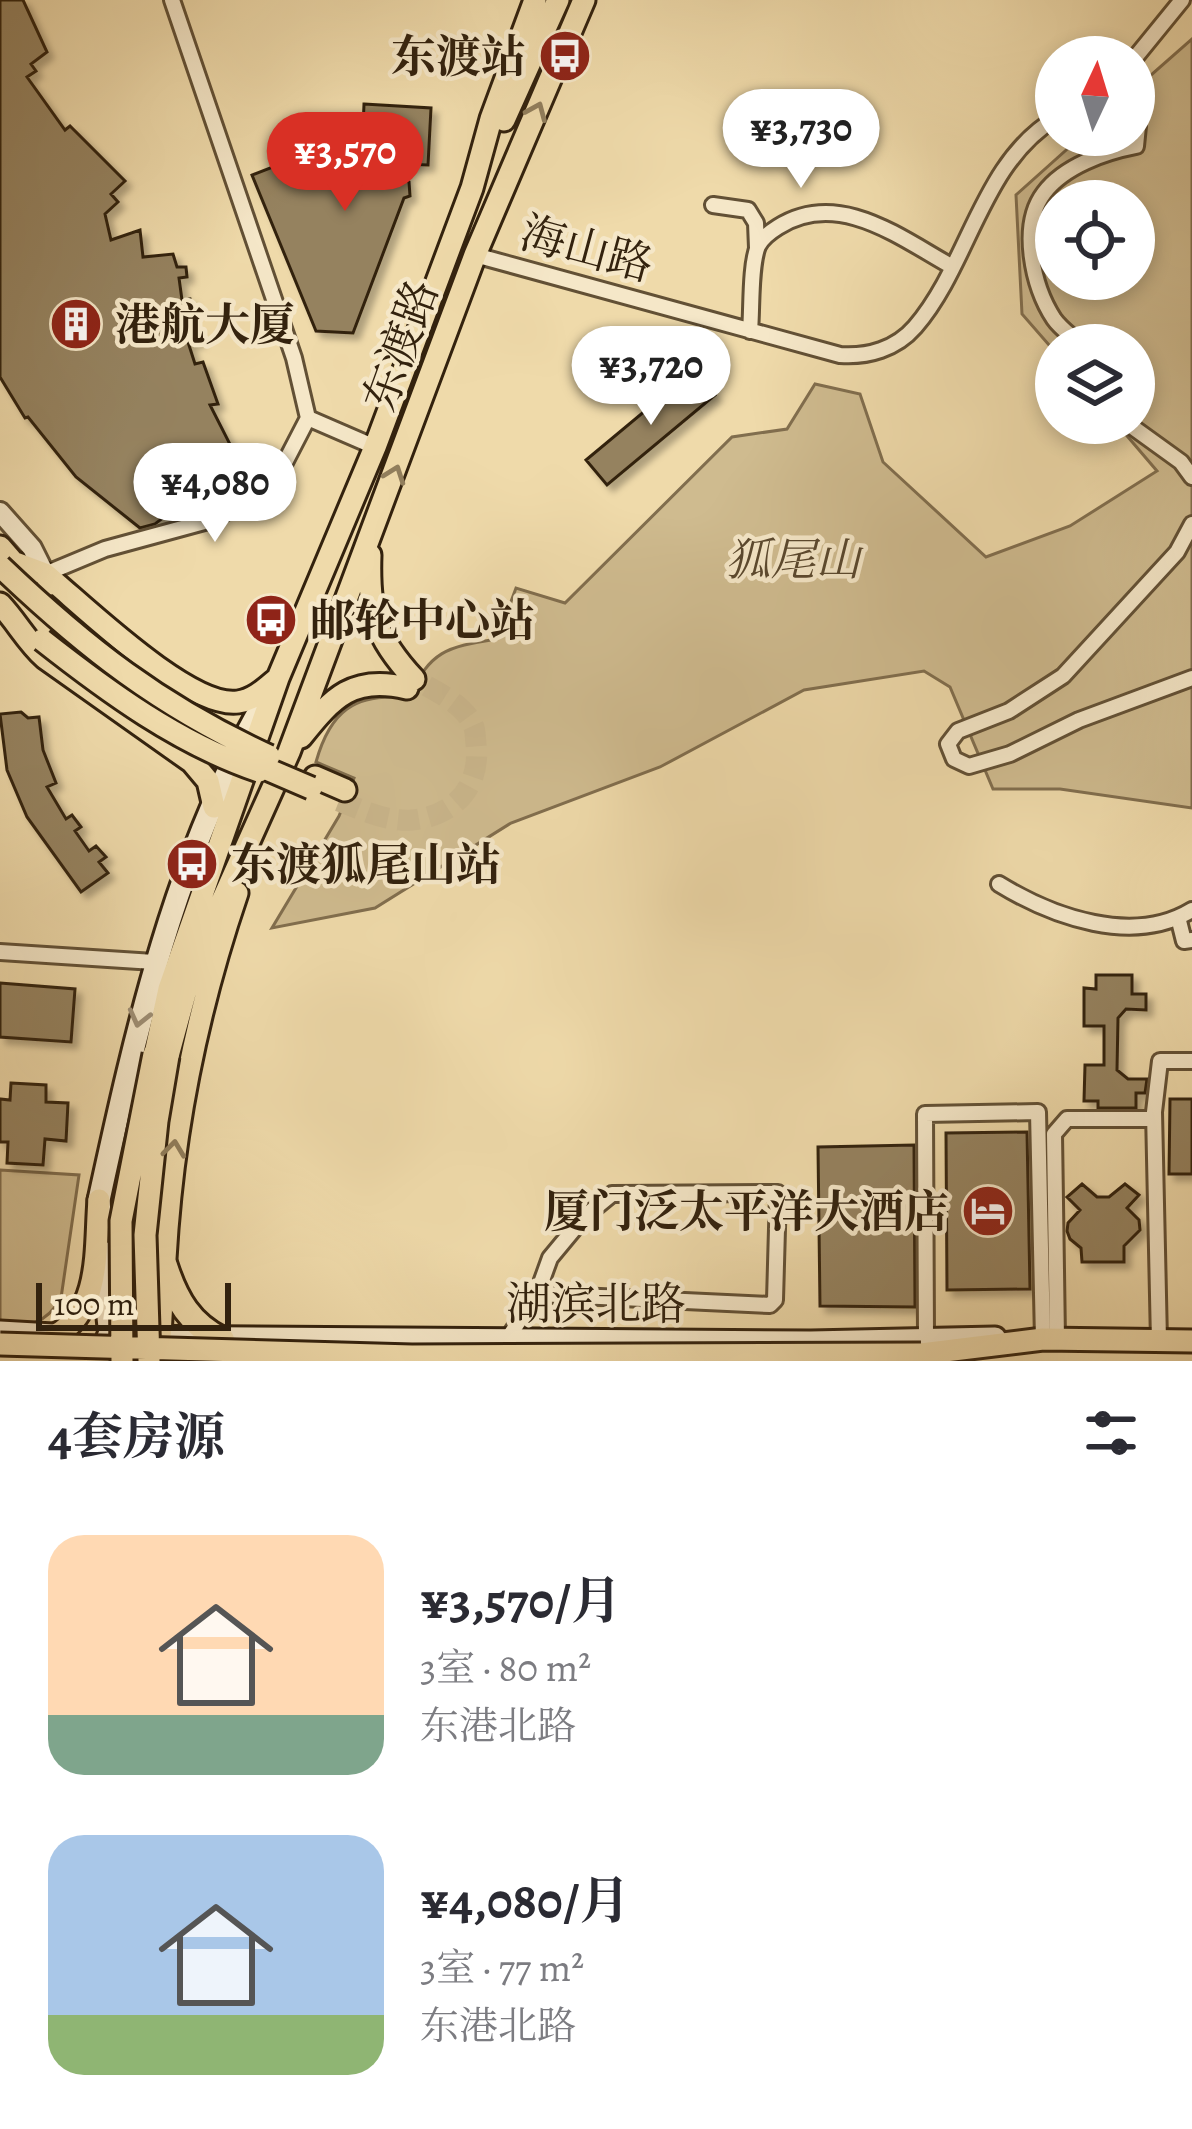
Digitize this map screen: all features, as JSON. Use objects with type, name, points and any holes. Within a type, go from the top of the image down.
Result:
[{"type":"highway","points":[[165,1266],[186,1312],[202,1330],[222,1340]]},
{"type":"main road","name":"东渡路","points":[[161,1055],[169,988],[190,923],[278,677],[374,447],[472,188],[491,119],[535,0]]},
{"type":"main road","points":[[472,188],[558,0]]},
{"type":"main road","name":"东渡路","points":[[161,1055],[226,886],[262,819],[279,754],[371,539],[475,254],[584,0]]},
{"type":"main road","points":[[279,754],[350,688],[411,683],[372,618],[371,539]]},
{"type":"main road","points":[[0,548],[14,562],[45,574],[144,659],[218,701],[240,702],[278,677]]},
{"type":"main road","points":[[0,566],[72,633],[162,701],[279,754]]},
{"type":"main road","points":[[45,574],[64,611],[147,678],[279,754],[313,783]]},
{"type":"main road","points":[[0,579],[90,658],[201,736],[342,796]]},
{"type":"main road","points":[[0,604],[45,658],[201,770]]},
{"type":"main road","points":[[9,619],[100,685],[182,736],[244,766],[313,783]]},
{"type":"main road","points":[[9,619],[45,633],[177,727],[194,746],[214,807]]},
{"type":"main road","points":[[56,1335],[73,1326],[85,1308],[93,1276],[99,1200],[154,962],[214,807],[278,677]]},
{"type":"main road","points":[[177,727],[191,727],[198,711],[196,695],[189,687]]},
{"type":"main road","points":[[190,923],[247,732]]},
{"type":"main road","points":[[160,1361],[169,1187],[185,1080],[203,998],[262,819]]},
{"type":"main road","points":[[122,1361],[121,1221],[161,1055]]},
{"type":"main road","points":[[135,1361],[130,1233],[161,1055]]},
{"type":"main road","points":[[149,1361],[145,1234],[161,1055]]},
{"type":"main road","points":[[99,1200],[112,1361]]},
{"type":"main road","name":"湖滨北路","points":[[0,1332],[809,1352],[924,1346]]},
{"type":"main road","points":[[0,1344],[412,1356],[924,1346],[1050,1339],[1192,1341]]},
{"type":"main road","points":[[412,1341],[426,1347],[437,1361]]},
{"type":"main road","points":[[0,1358],[176,1361]]},
{"type":"street","points":[[0,512],[32,548],[45,574],[105,549],[208,521],[238,506],[279,474],[308,418],[294,358],[172,0]]},
{"type":"street","points":[[1152,36],[1181,0]]},
{"type":"street","name":"海山路","points":[[475,254],[840,356],[860,357],[879,352],[915,327],[1003,171],[1035,135]]},
{"type":"street","points":[[1057,324],[1036,284],[1034,216],[1042,194],[1056,181],[1106,156]]},
{"type":"street","points":[[713,205],[748,210],[756,223],[751,331]]},
{"type":"street","points":[[757,248],[767,234],[793,218],[825,212],[862,217],[951,266]]},
{"type":"street","points":[[308,418],[374,447]]},
{"type":"street","points":[[1155,443],[1181,462],[1192,477]]},
{"type":"street","points":[[1192,524],[1177,552],[1063,676],[1010,711],[958,731],[948,744],[954,759],[969,766],[1010,754],[1079,720],[1192,678]]},
{"type":"street","points":[[998,884],[1090,922],[1144,928],[1185,914],[1184,940],[1192,940]]},
{"type":"street","points":[[0,952],[154,962]]},
{"type":"street","points":[[1160,1340],[1154,1119],[1160,1061],[1192,1061]]},
{"type":"street","points":[[924,1346],[925,1114],[1038,1112],[1050,1339]]},
{"type":"street","points":[[1050,1339],[1054,1134],[1067,1119],[1154,1119]]},
{"type":"street","points":[[506,1341],[538,1294],[550,1258],[584,1217],[612,1194],[778,1193],[775,1300],[770,1306],[538,1294]]},
{"type":"green space","name":"狐尾山","points":[[1192,39],[1192,808],[1060,789],[993,789],[950,687],[924,671],[804,690],[660,767],[511,823],[375,908],[272,928],[339,816],[354,778],[316,762],[337,718],[373,698],[408,698],[424,670],[442,654],[497,639],[516,588],[565,603],[732,437],[787,429],[815,384],[860,394],[883,462],[986,557],[1070,526],[1157,471],[1134,444],[1155,444],[1155,324],[1035,324],[1035,329],[1022,314],[1016,195],[1060,156],[1155,156],[1155,72]]},
{"type":"green space","points":[[0,1170],[79,1175],[61,1298],[49,1314],[28,1324],[0,1324]]},
{"type":"building","name":"港航大厦","points":[[0,0],[23,0],[47,52],[31,64],[36,71],[27,77],[65,130],[70,126],[125,181],[111,194],[118,202],[105,214],[111,240],[140,230],[143,257],[173,254],[177,267],[186,267],[187,277],[179,278],[182,300],[190,299],[192,310],[183,312],[187,330],[196,330],[198,341],[188,342],[195,364],[203,362],[218,404],[210,405],[239,462],[220,471],[215,457],[190,469],[200,490],[155,524],[140,528],[76,477],[25,418],[0,377]]},
{"type":"building","points":[[364,104],[431,108],[428,165],[376,163],[409,182],[410,196],[404,198],[353,333],[316,331],[252,175],[288,161],[361,176]]},
{"type":"building","points":[[694,370],[715,395],[607,485],[586,460]]},
{"type":"building","points":[[21,712],[28,718],[39,717],[43,750],[56,783],[47,787],[66,819],[72,815],[81,827],[75,831],[89,851],[96,846],[106,857],[99,862],[108,873],[81,892],[27,817],[7,770],[0,714]]},
{"type":"building","points":[[1096,975],[1132,975],[1132,994],[1146,994],[1146,1010],[1126,1009],[1118,1018],[1117,1070],[1128,1079],[1147,1079],[1145,1093],[1136,1093],[1136,1108],[1098,1108],[1098,1101],[1084,1101],[1085,1065],[1104,1065],[1104,1026],[1084,1026],[1084,988],[1096,989]]},
{"type":"building","points":[[0,983],[75,989],[71,1042],[0,1037]]},
{"type":"building","points":[[11,1083],[46,1085],[46,1102],[68,1103],[66,1141],[45,1139],[43,1165],[7,1163],[8,1142],[0,1142],[0,1099],[10,1100]]},
{"type":"building","points":[[1170,1099],[1192,1099],[1192,1174],[1169,1174]]},
{"type":"building","name":"厦门泛太平洋大酒店","points":[[1027,1132],[1030,1289],[947,1290],[946,1133]]},
{"type":"building","points":[[914,1145],[915,1307],[820,1306],[818,1147]]},
{"type":"building","points":[[1082,1184],[1097,1197],[1109,1197],[1125,1184],[1139,1195],[1127,1208],[1139,1220],[1140,1230],[1124,1246],[1124,1262],[1082,1262],[1081,1248],[1067,1231],[1080,1210],[1067,1197]]},
{"type":"tunnel","points":[[339,801],[384,817],[412,820],[452,806],[469,786],[476,759],[469,717],[414,679]]},
{"type":"place","name":"东渡站","points":[[565,56]]},
{"type":"place","name":"港航大厦","points":[[76,324]]},
{"type":"place","name":"邮轮中心站","points":[[271,620]]},
{"type":"place","name":"东渡狐尾山站","points":[[192,864]]},
{"type":"place","name":"厦门泛太平洋大酒店","points":[[988,1211]]}]
